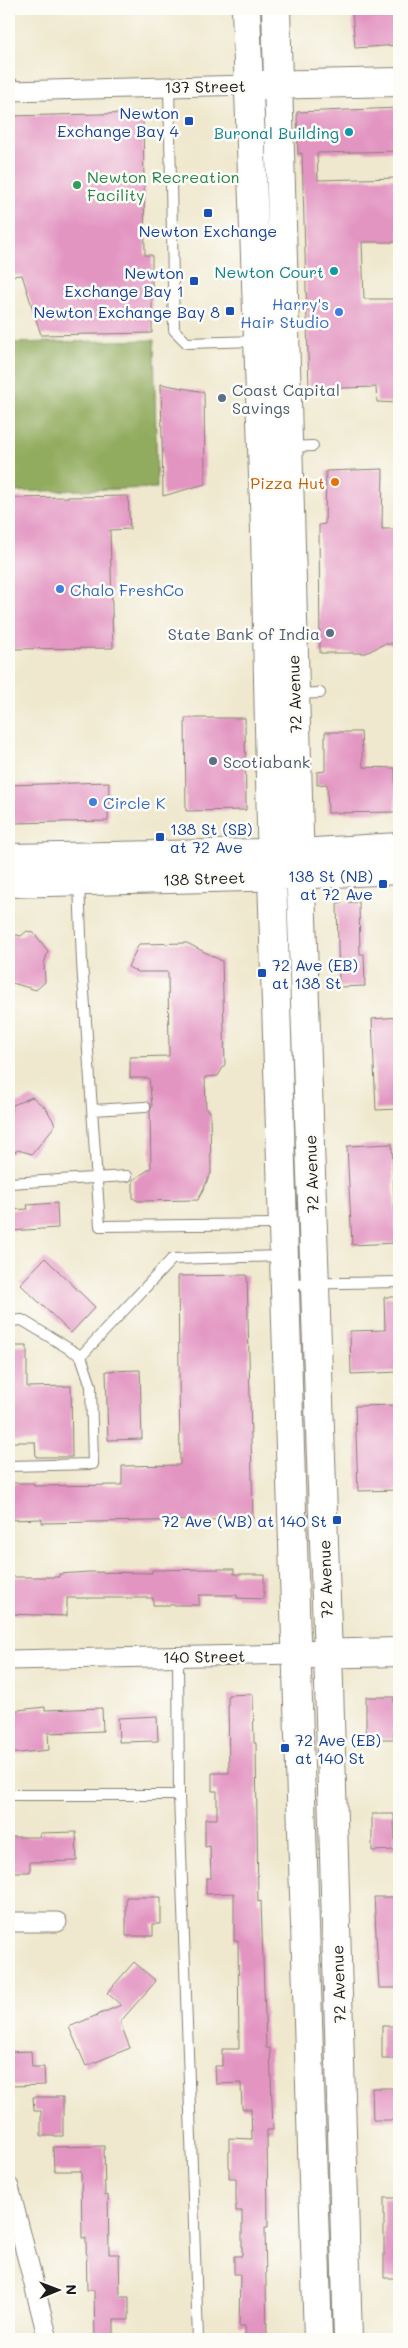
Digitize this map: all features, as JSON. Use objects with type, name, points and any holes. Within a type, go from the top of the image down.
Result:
[{"type":"main road","name":"72 Avenue","points":[[246,9],[249,85],[271,341],[300,447],[307,694],[300,863],[328,1654],[348,2339]]},
{"type":"main road","name":"72 Avenue","points":[[276,9],[279,84],[271,341],[272,864],[318,2339]]},
{"type":"main road","name":"137 Street","points":[[249,85],[399,82]]},
{"type":"main road","name":"138 Street","points":[[300,863],[399,847]]},
{"type":"main road","name":"138 Street","points":[[9,858],[272,864]]},
{"type":"main road","name":"138 Street","points":[[9,883],[79,881],[300,863],[399,870]]},
{"type":"main road","name":"140 Street","points":[[296,1654],[399,1652]]},
{"type":"street","name":"137 Street","points":[[9,89],[249,85]]},
{"type":"street","name":"140 Street","points":[[9,1660],[296,1654]]},
{"type":"street","points":[[9,1922],[57,1922]]},
{"type":"street","points":[[9,2188],[48,2339]]},
{"type":"lane","points":[[170,86],[174,330],[187,343],[271,341]]},
{"type":"lane","points":[[79,881],[82,963],[100,1226],[284,1224]]},
{"type":"lane","points":[[93,1110],[145,1107]]},
{"type":"lane","points":[[9,1183],[127,1176]]},
{"type":"lane","points":[[81,1356],[172,1259],[284,1256]]},
{"type":"lane","points":[[285,1284],[399,1282]]},
{"type":"lane","points":[[9,1321],[22,1320],[81,1356],[90,1386],[93,1464],[9,1466]]},
{"type":"lane","points":[[178,1656],[179,1795],[198,2339]]},
{"type":"lane","points":[[9,1795],[179,1795]]},
{"type":"green space","points":[[154,340],[157,488],[9,492],[9,343]]},
{"type":"building","points":[[352,9],[399,9],[399,45],[355,48]]},
{"type":"building","name":"Newton Court","points":[[399,108],[399,151],[317,153],[318,180],[399,178],[399,242],[362,242],[364,299],[399,299],[399,403],[377,402],[376,387],[309,389],[302,153],[298,154],[297,112]]},
{"type":"building","name":"Newton Recreation Facility","points":[[143,113],[145,255],[152,255],[152,333],[41,335],[22,275],[9,276],[9,116]]},
{"type":"building","points":[[161,384],[204,392],[205,484],[163,496]]},
{"type":"building","points":[[383,469],[382,529],[399,529],[399,644],[384,644],[366,653],[320,653],[319,525],[325,524],[326,471]]},
{"type":"building","name":"Chalo FreshCo","points":[[128,496],[130,529],[110,530],[113,648],[9,649],[9,498]]},
{"type":"building","points":[[185,718],[245,718],[246,810],[186,811]]},
{"type":"building","points":[[325,732],[361,732],[363,767],[395,768],[396,812],[328,813],[327,784],[317,785],[317,772],[325,771]]},
{"type":"building","points":[[109,782],[108,821],[13,823],[9,819],[9,785]]},
{"type":"building","points":[[359,902],[360,954],[364,954],[365,986],[339,987],[337,903]]},
{"type":"building","points":[[27,931],[34,933],[48,951],[44,964],[45,982],[36,990],[9,982],[9,933],[21,936]]},
{"type":"building","points":[[187,943],[222,961],[225,1064],[218,1076],[205,1077],[206,1109],[210,1111],[211,1173],[198,1200],[138,1201],[133,1198],[133,1180],[151,1168],[150,1111],[152,1106],[149,1078],[130,1078],[130,1057],[169,1056],[168,972],[138,972],[128,967],[139,944]]},
{"type":"building","points":[[399,1017],[399,1109],[376,1110],[372,1019]]},
{"type":"building","points":[[32,1097],[46,1108],[55,1124],[32,1154],[18,1150],[9,1155],[9,1118],[13,1105]]},
{"type":"building","points":[[392,1144],[396,1243],[352,1245],[347,1146]]},
{"type":"building","points":[[57,1203],[58,1228],[9,1231],[9,1210],[28,1209],[27,1205]]},
{"type":"building","points":[[45,1258],[95,1307],[71,1333],[20,1284]]},
{"type":"building","points":[[247,1275],[253,1519],[42,1523],[42,1519],[9,1520],[9,1483],[33,1483],[34,1486],[122,1485],[122,1466],[180,1465],[178,1276]]},
{"type":"building","points":[[384,1297],[399,1297],[399,1372],[351,1374],[350,1331],[385,1330]]},
{"type":"building","points":[[9,1346],[27,1346],[27,1387],[71,1386],[72,1457],[36,1457],[35,1442],[9,1442]]},
{"type":"building","points":[[140,1370],[142,1439],[108,1440],[106,1371]]},
{"type":"building","points":[[399,1405],[399,1490],[358,1491],[355,1406]]},
{"type":"building","points":[[234,1569],[234,1574],[264,1574],[264,1599],[237,1598],[237,1595],[199,1595],[199,1605],[153,1605],[153,1598],[67,1598],[67,1616],[9,1614],[9,1577],[59,1577],[59,1574],[89,1572],[152,1573],[152,1570]]},
{"type":"building","points":[[253,1694],[254,1743],[256,1743],[258,1902],[261,1901],[266,2048],[270,2048],[273,2130],[267,2130],[268,2227],[265,2227],[267,2339],[245,2339],[245,2326],[239,2326],[240,2274],[234,2274],[234,2256],[242,2256],[242,2211],[236,2211],[236,2178],[229,2178],[229,2138],[252,2139],[251,2109],[242,2109],[241,2083],[216,2084],[215,2066],[222,2066],[222,2049],[239,2049],[238,1941],[234,1941],[234,1893],[206,1894],[206,1878],[211,1878],[210,1846],[205,1847],[205,1819],[217,1819],[217,1791],[212,1791],[212,1773],[229,1773],[228,1695]]},
{"type":"building","points":[[366,1697],[394,1697],[394,1739],[366,1739]]},
{"type":"building","points":[[45,1707],[45,1710],[102,1708],[103,1731],[48,1733],[49,1750],[9,1754],[9,1711]]},
{"type":"building","points":[[157,1716],[158,1741],[119,1742],[118,1718]]},
{"type":"building","points":[[372,1814],[394,1814],[395,1850],[372,1851]]},
{"type":"building","points":[[76,1832],[77,1861],[30,1862],[30,1872],[9,1872],[9,1837],[40,1837],[40,1833]]},
{"type":"building","points":[[126,1897],[161,1897],[161,1924],[153,1924],[153,1936],[126,1936]]},
{"type":"building","points":[[374,1897],[399,1897],[399,1988],[379,1988]]},
{"type":"building","points":[[134,1962],[156,1981],[120,2022],[130,2048],[86,2066],[69,2027],[121,2005],[107,1993]]},
{"type":"building","points":[[382,2026],[399,2026],[399,2059],[382,2059]]},
{"type":"building","points":[[31,2051],[32,2067],[44,2067],[45,2085],[10,2086],[9,2052]]},
{"type":"building","points":[[372,2088],[399,2088],[399,2120],[373,2120]]},
{"type":"building","points":[[33,2097],[63,2097],[63,2136],[41,2136],[41,2111],[34,2111]]},
{"type":"building","points":[[104,2146],[105,2196],[108,2195],[109,2254],[119,2254],[120,2297],[129,2297],[129,2320],[114,2320],[114,2338],[95,2339],[94,2290],[87,2290],[86,2238],[82,2238],[81,2171],[54,2171],[53,2147]]},
{"type":"building","points":[[384,2198],[399,2198],[399,2278],[384,2278]]},
{"type":"place","name":"Newton Exchange Bay 4","points":[[189,121]]},
{"type":"place","name":"Buronal Building","points":[[349,132]]},
{"type":"place","name":"Newton Recreation Facility","points":[[77,185]]},
{"type":"place","name":"Newton Exchange","points":[[208,213]]},
{"type":"place","name":"Newton Court","points":[[334,271]]},
{"type":"place","name":"Newton Exchange Bay 1","points":[[194,281]]},
{"type":"place","name":"Newton Exchange Bay 8","points":[[230,311]]},
{"type":"place","name":"Harry's Hair Studio","points":[[339,312]]},
{"type":"place","name":"Coast Capital Savings","points":[[222,398]]},
{"type":"place","name":"Pizza Hut","points":[[335,482]]},
{"type":"place","name":"Chalo FreshCo","points":[[60,589]]},
{"type":"place","name":"State Bank of India","points":[[330,633]]},
{"type":"place","name":"Scotiabank","points":[[213,761]]},
{"type":"place","name":"Circle K","points":[[93,802]]},
{"type":"place","name":"138 St (SB) at 72 Ave","points":[[160,837]]},
{"type":"place","name":"138 St (NB) at 72 Ave","points":[[383,884]]},
{"type":"place","name":"72 Ave (EB) at 138 St","points":[[262,973]]},
{"type":"place","name":"72 Ave (WB) at 140 St","points":[[337,1520]]},
{"type":"place","name":"72 Ave (EB) at 140 St","points":[[285,1748]]}]
